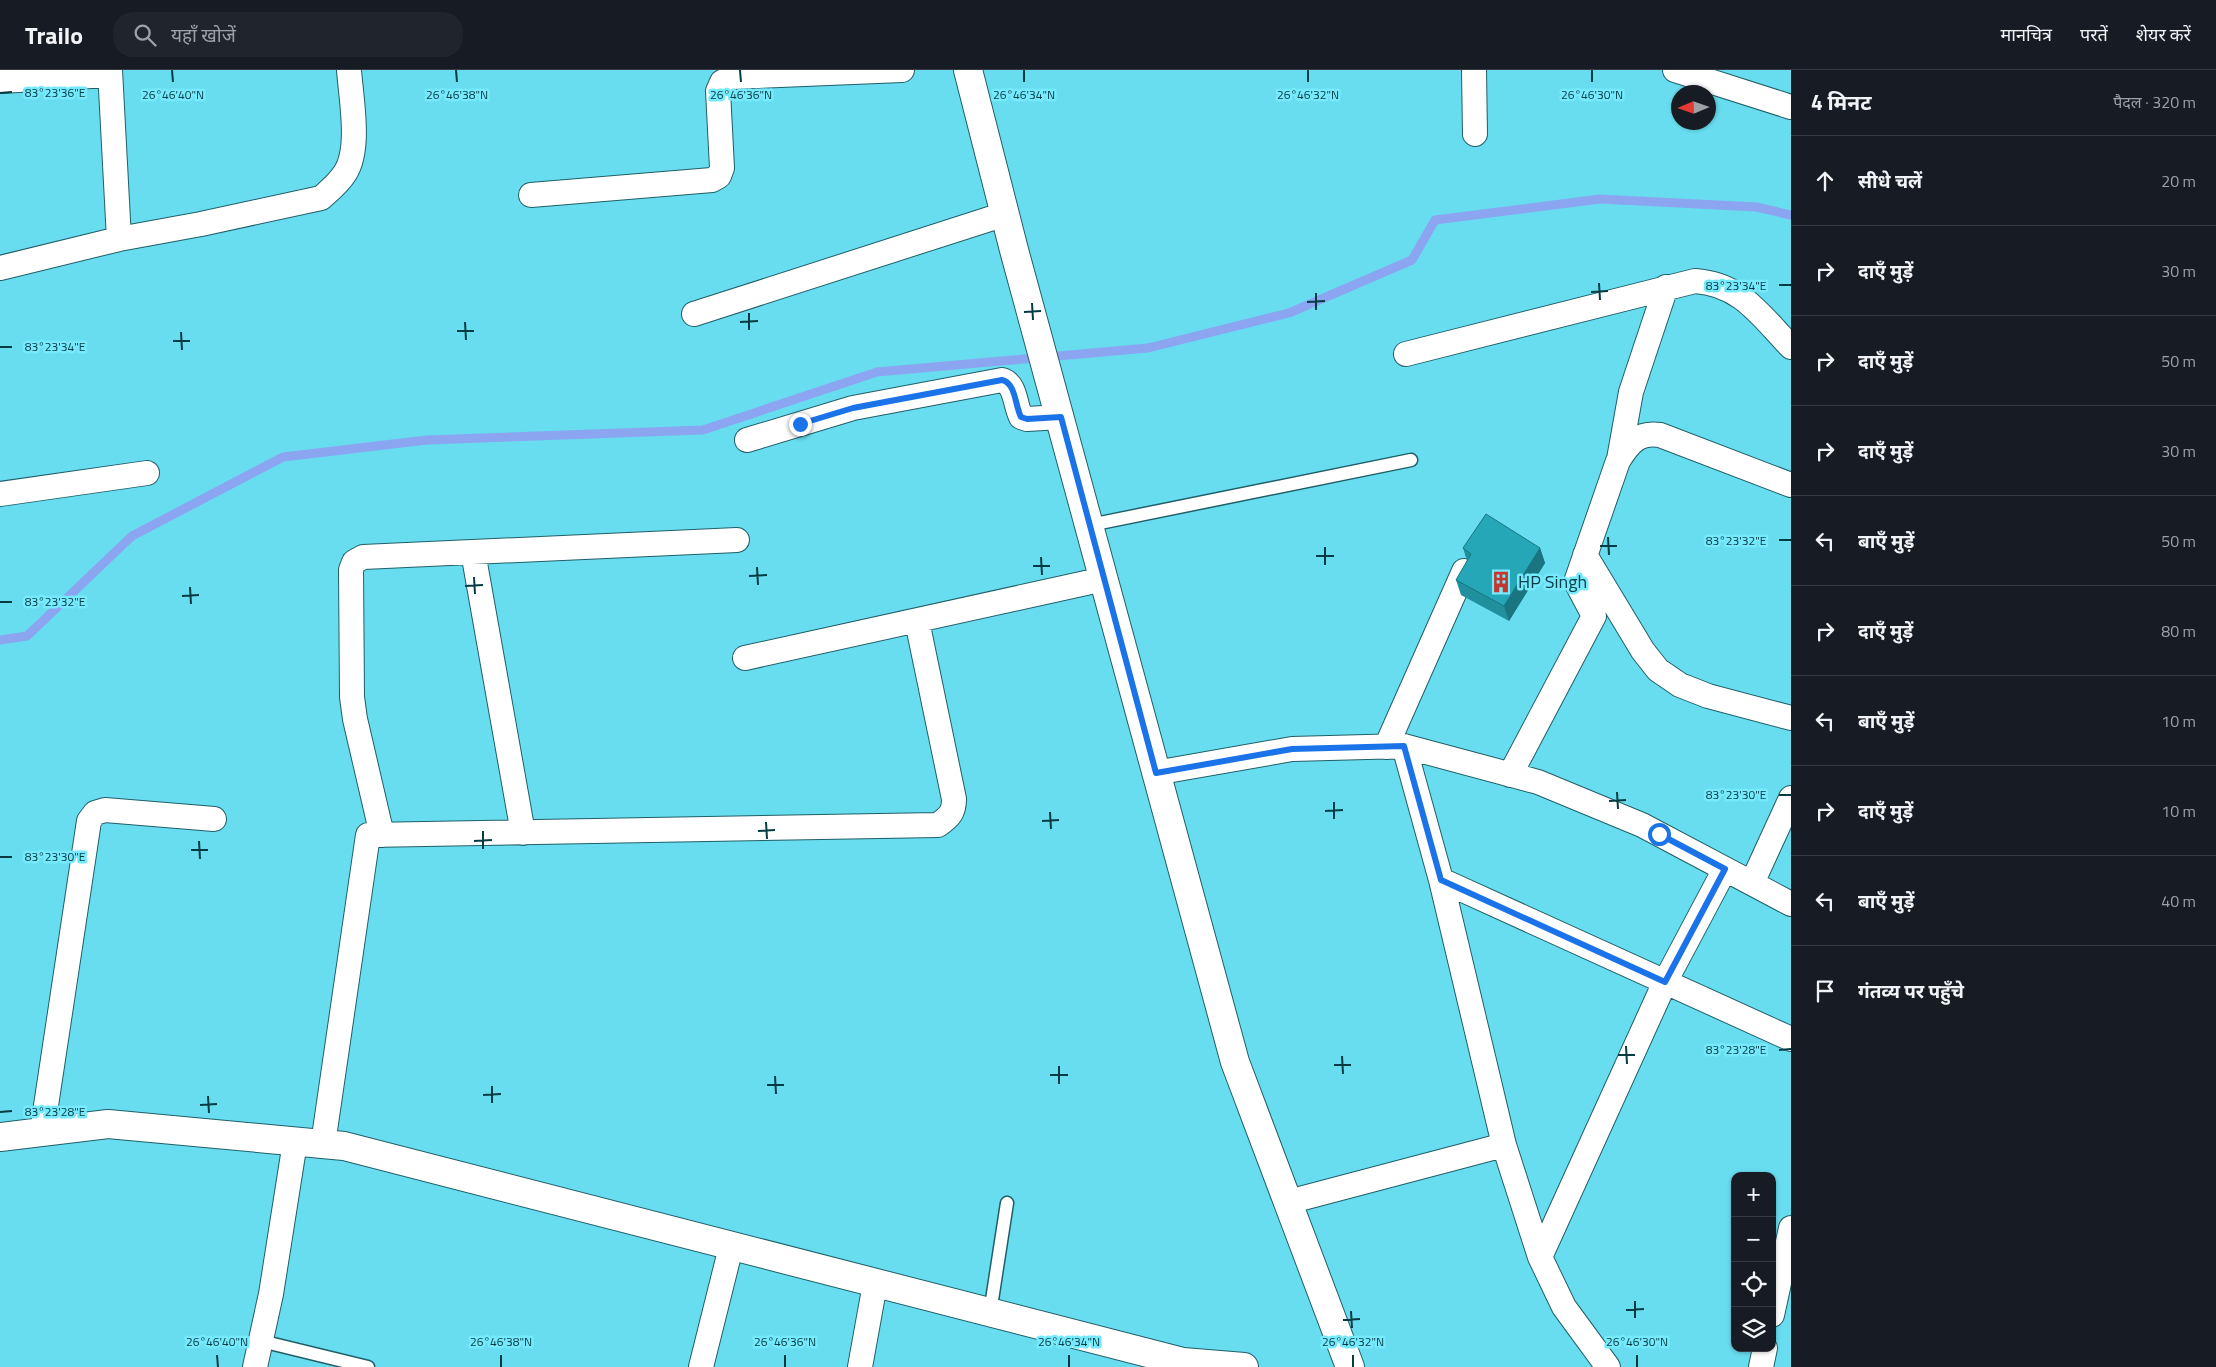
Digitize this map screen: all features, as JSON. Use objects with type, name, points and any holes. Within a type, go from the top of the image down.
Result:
[{"type":"main road","points":[[968,70],[1014,250],[1060,412],[1234,1062],[1350,1367]]},
{"type":"main road","points":[[0,1137],[108,1124],[353,1148],[1183,1362],[1244,1367]]},
{"type":"street","points":[[0,268],[119,239],[201,224],[321,198],[335,187],[346,172],[354,147],[349,70]]},
{"type":"street","points":[[531,195],[712,180],[719,176],[722,168],[718,91],[722,82],[732,77],[902,70]]},
{"type":"street","points":[[1474,70],[1474,134]]},
{"type":"street","points":[[1675,70],[1791,107]]},
{"type":"street","points":[[0,80],[110,72],[119,239]]},
{"type":"street","points":[[694,314],[1005,214]]},
{"type":"street","points":[[1406,354],[1695,281],[1713,282],[1728,288],[1746,301],[1791,347]]},
{"type":"street","points":[[1510,775],[1594,616],[1576,582],[1618,460],[1631,392],[1666,287]]},
{"type":"street","points":[[747,440],[853,408],[1002,380],[1007,381],[1011,386],[1021,417],[1027,419],[1060,412]]},
{"type":"street","points":[[1618,460],[1628,445],[1641,435],[1650,433],[1660,435],[1791,485]]},
{"type":"street","points":[[0,494],[147,473]]},
{"type":"street","points":[[382,835],[355,719],[352,697],[351,570],[354,562],[364,557],[737,540]]},
{"type":"street","points":[[473,552],[523,833]]},
{"type":"street","points":[[1585,555],[1643,651],[1658,670],[1680,685],[1708,696],[1791,718]]},
{"type":"street","points":[[1464,571],[1395,746],[1441,880],[1504,1145],[1540,1257],[1564,1307],[1608,1367]]},
{"type":"street","points":[[745,658],[1104,579]]},
{"type":"street","points":[[323,1144],[368,835],[938,825],[950,816],[954,808],[954,799],[917,621]]},
{"type":"street","points":[[1156,773],[1292,749],[1395,746],[1538,782],[1642,825],[1791,904]]},
{"type":"street","points":[[1752,883],[1791,798]]},
{"type":"street","points":[[42,1132],[89,821],[95,813],[105,810],[214,819]]},
{"type":"street","points":[[1540,1257],[1665,982],[1725,869]]},
{"type":"street","points":[[1441,880],[1791,1039]]},
{"type":"street","points":[[255,1367],[271,1294],[295,1142]]},
{"type":"street","points":[[1288,1202],[1504,1145]]},
{"type":"street","points":[[1774,1307],[1791,1228]]},
{"type":"street","points":[[701,1367],[731,1246]]},
{"type":"street","points":[[860,1367],[875,1284]]},
{"type":"street","points":[[1761,1367],[1764,1352]]},
{"type":"lane","points":[[1090,525],[1411,460]]},
{"type":"lane","points":[[990,1313],[1007,1203]]},
{"type":"lane","points":[[260,1341],[368,1367]]},
{"type":"building","name":"HP Singh","points":[[1486,514],[1540,548],[1504,606],[1456,580],[1471,554],[1463,548]]},
{"type":"waterway","points":[[0,640],[27,636],[132,536],[283,457],[427,440],[703,430],[877,372],[1148,348],[1289,313],[1412,260],[1435,220],[1600,199],[1756,207],[1791,215]]},
{"type":"place","name":"HP Singh","points":[[1501,582]]},
{"type":"route","points":[[800,424],[853,408],[1002,380],[1007,381],[1011,386],[1021,417],[1027,419],[1061,417],[1156,773],[1292,749],[1404,746],[1441,880],[1665,982],[1725,869],[1659,834]]}]
